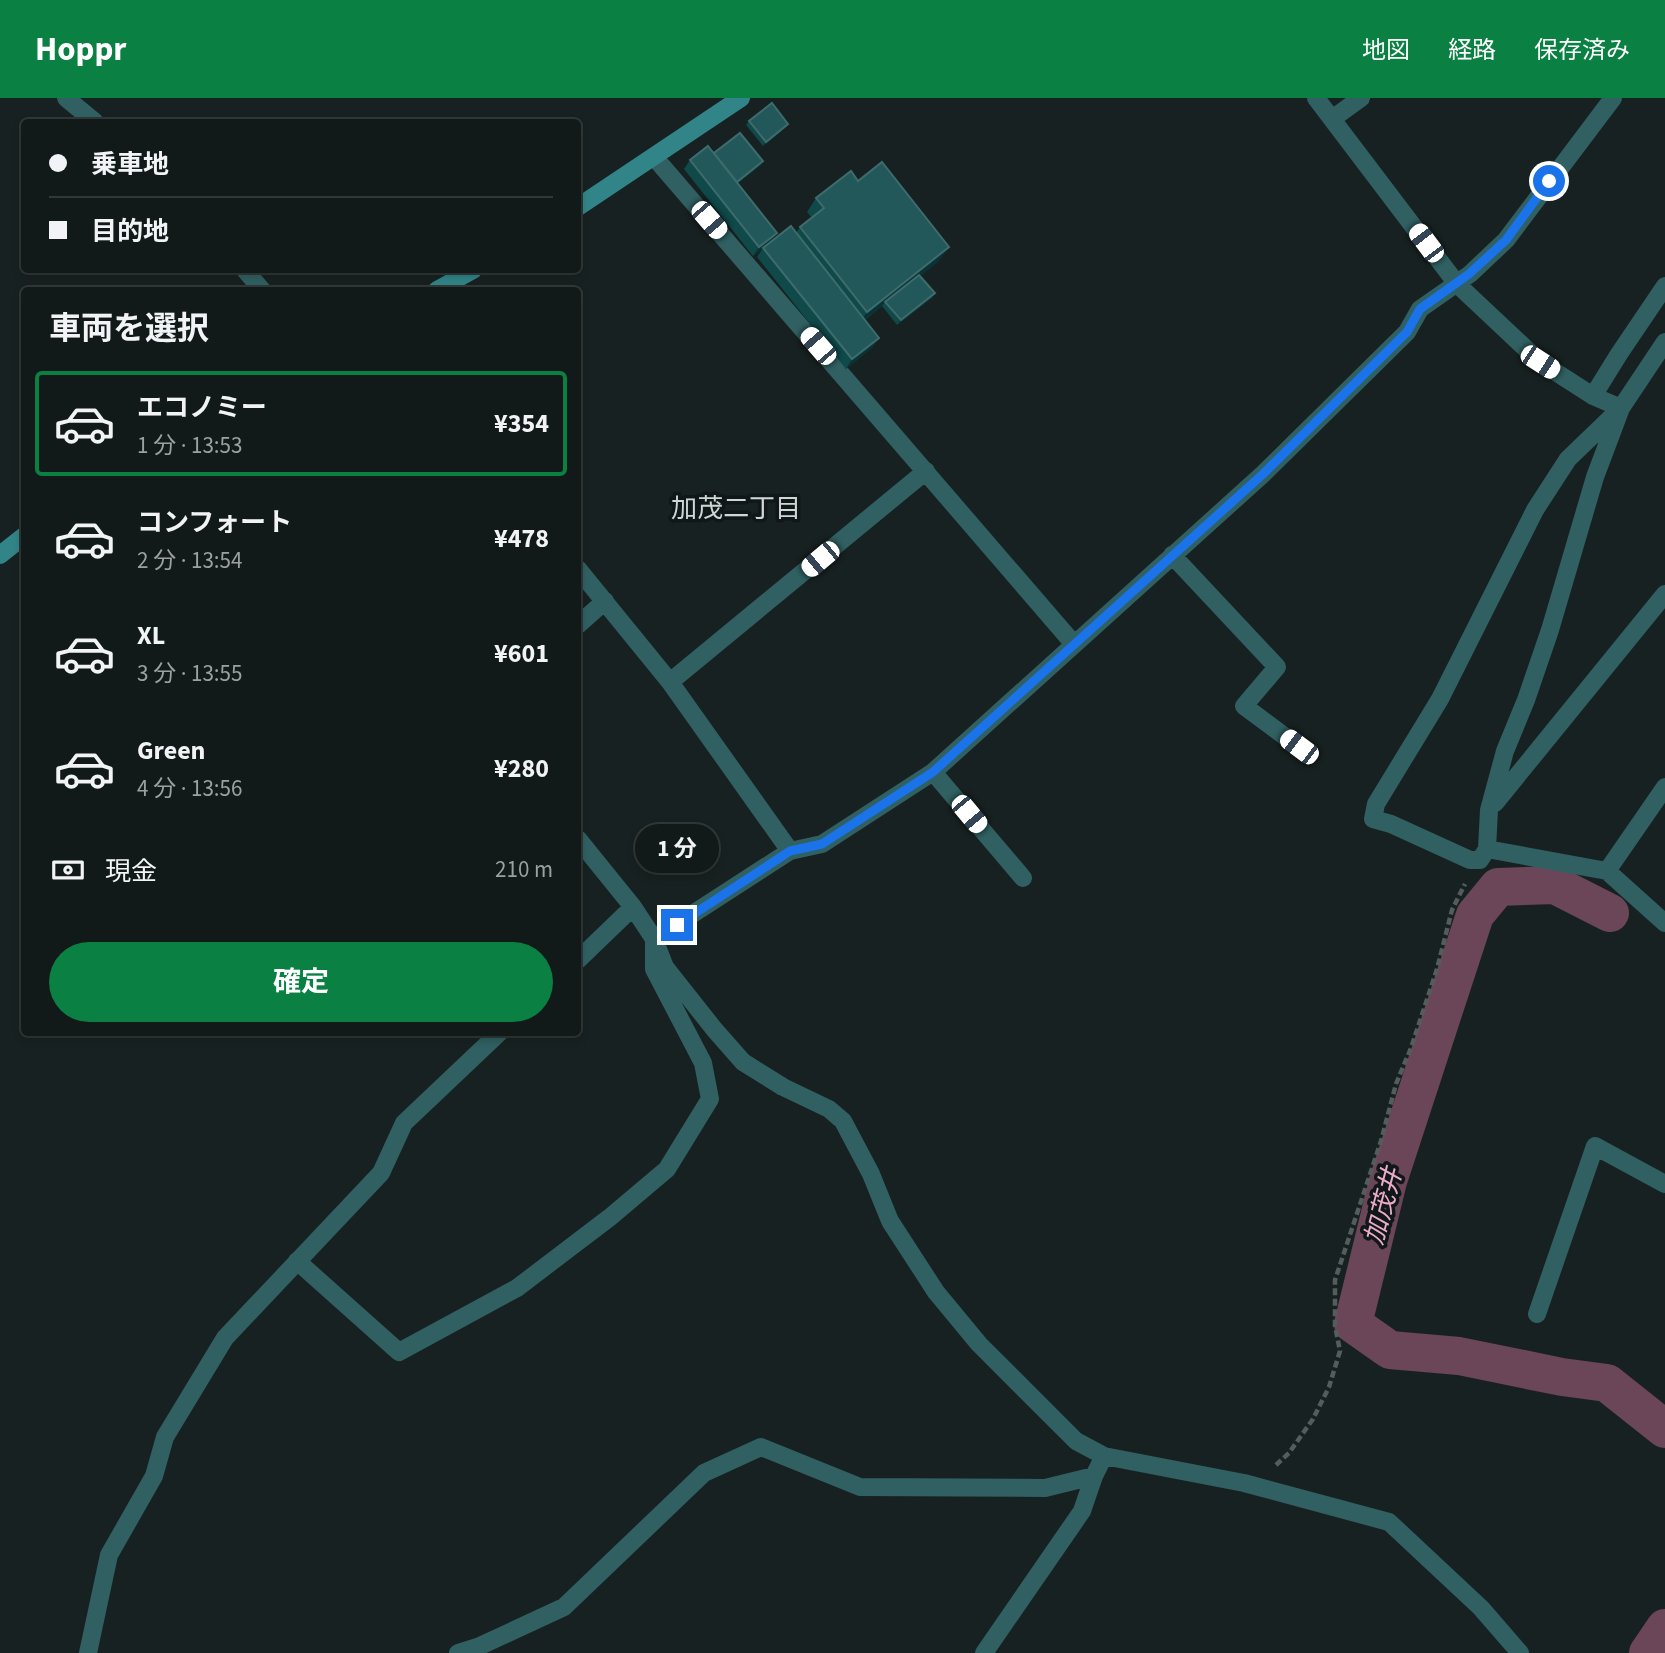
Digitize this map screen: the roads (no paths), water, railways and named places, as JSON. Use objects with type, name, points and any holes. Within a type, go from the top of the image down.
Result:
[{"type":"main road","points":[[581,205],[741,98]]},
{"type":"main road","points":[[442,287],[468,273]]},
{"type":"main road","points":[[0,555],[21,538]]},
{"type":"street","points":[[66,98],[91,119]]},
{"type":"street","points":[[1316,98],[1457,284],[1540,362],[1593,397],[1621,408]]},
{"type":"street","points":[[1332,119],[1361,98]]},
{"type":"street","points":[[654,939],[790,851],[822,844],[933,772],[1263,474],[1407,332],[1420,309],[1457,284],[1506,240],[1613,98]]},
{"type":"street","points":[[655,158],[1073,643]]},
{"type":"street","points":[[248,273],[259,287]]},
{"type":"street","points":[[1593,397],[1665,286]]},
{"type":"street","points":[[1665,342],[1621,408],[1568,459],[1535,510],[1440,699],[1376,804],[1373,819],[1391,824],[1470,860],[1484,855],[1607,871],[1665,923]]},
{"type":"street","points":[[1484,855],[1489,810],[1505,751],[1550,630],[1595,477],[1621,408]]},
{"type":"street","points":[[670,682],[926,471]]},
{"type":"street","points":[[1172,555],[1277,667],[1244,706],[1299,747]]},
{"type":"street","points":[[581,573],[670,682],[790,851]]},
{"type":"street","points":[[1489,810],[1665,594]]},
{"type":"street","points":[[581,622],[605,601]]},
{"type":"street","points":[[933,772],[1023,878]]},
{"type":"street","points":[[1607,871],[1665,787]]},
{"type":"street","points":[[581,843],[633,907],[654,939],[665,967],[743,1062],[782,1087],[829,1109],[843,1121],[871,1174],[890,1220],[936,1292],[979,1344],[1076,1441],[1104,1456],[1244,1483],[1390,1522],[1480,1608],[1520,1653]]},
{"type":"street","points":[[581,957],[633,907]]},
{"type":"street","points":[[297,1261],[399,1352],[517,1288],[667,1169],[710,1099],[703,1063],[654,969],[654,939]]},
{"type":"street","points":[[88,1653],[109,1555],[154,1476],[166,1437],[225,1338],[381,1173],[404,1123],[496,1036]]},
{"type":"street","points":[[1537,1314],[1595,1146],[1665,1184]]},
{"type":"street","points":[[458,1653],[480,1646],[564,1607],[704,1473],[761,1447],[860,1488],[1045,1488],[1094,1476]]},
{"type":"street","points":[[984,1653],[1082,1511],[1104,1456]]},
{"type":"waterway","name":"加茂井","points":[[1610,913],[1555,885],[1498,887],[1475,915],[1388,1181],[1353,1324],[1390,1350],[1459,1356],[1562,1377],[1607,1383],[1665,1429]]},
{"type":"waterway","name":"加茂井","points":[[1648,1653],[1665,1628]]},
{"type":"district","name":"加茂二丁目","points":[[736,508]]}]
